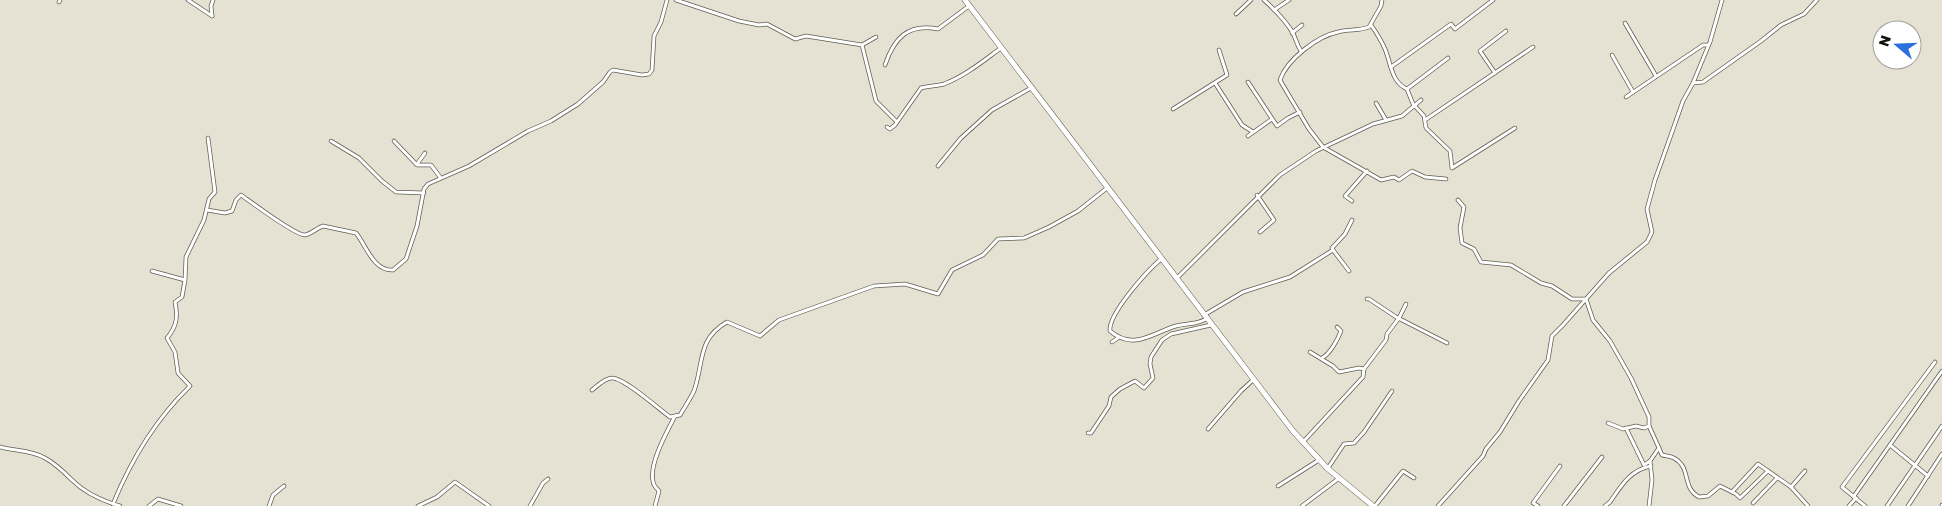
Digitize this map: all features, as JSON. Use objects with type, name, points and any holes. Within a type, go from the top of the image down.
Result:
[{"type":"highway","points":[[965,0],[1161,260],[1302,442],[1338,478],[1374,506]]},
{"type":"street","points":[[188,0],[212,16],[211,6],[213,0]]},
{"type":"street","points":[[207,210],[226,213],[232,211],[236,200],[241,195],[281,224],[302,234],[306,235],[323,226],[356,233],[374,260],[382,267],[390,270],[406,259],[428,184],[440,177],[469,166],[528,131],[551,121],[578,104],[603,82],[613,70],[642,75],[649,74],[652,70],[654,36],[661,22],[667,0]]},
{"type":"street","points":[[676,0],[739,21],[760,25],[767,24],[795,39],[806,36],[862,45],[876,37]]},
{"type":"street","points":[[1236,14],[1250,0]]},
{"type":"street","points":[[1264,0],[1292,33],[1294,40],[1302,51]]},
{"type":"street","points":[[1274,10],[1289,0]]},
{"type":"street","points":[[1381,0],[1381,6],[1371,25],[1365,29],[1338,32],[1325,37],[1302,51],[1285,68],[1280,80],[1309,129],[1323,148],[1346,162],[1367,171],[1381,180],[1394,177],[1399,180],[1412,171],[1425,177],[1446,179]]},
{"type":"street","points":[[1391,67],[1451,24],[1455,29],[1493,0]]},
{"type":"street","points":[[1438,506],[1483,456],[1486,449],[1500,432],[1548,360],[1552,336],[1610,273],[1647,242],[1650,237],[1651,226],[1648,208],[1654,180],[1683,101],[1693,83],[1708,45],[1722,0]]},
{"type":"street","points":[[1693,83],[1703,82],[1781,25],[1804,14],[1816,0]]},
{"type":"street","points":[[885,66],[893,46],[905,32],[926,27],[938,29],[969,6]]},
{"type":"street","points":[[1625,23],[1656,76]]},
{"type":"street","points":[[1292,33],[1302,25]]},
{"type":"street","points":[[1371,25],[1386,50],[1391,67],[1400,84],[1407,89],[1413,104],[1424,116],[1426,128],[1450,151],[1452,168],[1515,128]]},
{"type":"street","points":[[1496,73],[1480,51],[1506,30]]},
{"type":"street","points":[[862,45],[876,101],[896,122]]},
{"type":"street","points":[[1626,97],[1703,45],[1708,45]]},
{"type":"street","points":[[1425,120],[1533,47]]},
{"type":"street","points":[[888,127],[892,127],[921,88],[942,85],[951,81],[1001,48]]},
{"type":"street","points":[[1173,108],[1227,74],[1219,50]]},
{"type":"street","points":[[1612,55],[1633,92]]},
{"type":"street","points":[[1407,89],[1448,58]]},
{"type":"street","points":[[1248,82],[1277,126],[1300,112]]},
{"type":"street","points":[[1214,83],[1242,125],[1253,132]]},
{"type":"street","points":[[938,166],[961,138],[992,110],[1031,88]]},
{"type":"street","points":[[1176,279],[1236,219],[1257,195],[1280,175],[1323,148],[1373,124],[1402,116],[1421,100]]},
{"type":"street","points":[[1376,103],[1386,120]]},
{"type":"street","points":[[1248,136],[1272,118]]},
{"type":"street","points":[[113,504],[122,482],[162,415],[190,386],[178,373],[175,352],[167,338],[177,323],[175,302],[182,298],[186,257],[204,220],[209,198],[214,192],[215,186],[208,138]]},
{"type":"street","points":[[331,141],[359,158],[396,192],[424,193]]},
{"type":"street","points":[[394,141],[417,165],[431,165],[440,177]]},
{"type":"street","points":[[417,165],[425,153]]},
{"type":"street","points":[[1352,201],[1345,196],[1367,171]]},
{"type":"street","points":[[592,390],[610,378],[619,378],[628,383],[670,418],[680,415],[694,390],[702,350],[715,329],[726,322],[760,336],[779,320],[874,286],[905,284],[938,294],[952,270],[983,255],[998,239],[1024,238],[1049,227],[1078,211],[1107,188]]},
{"type":"street","points":[[1257,195],[1274,220],[1260,232]]},
{"type":"street","points":[[1458,200],[1464,207],[1460,228],[1462,243],[1474,249],[1481,262],[1510,265],[1541,283],[1552,286],[1572,299],[1586,299]]},
{"type":"street","points":[[1161,260],[1135,286],[1110,326],[1110,331],[1118,338],[1139,341],[1174,327],[1198,324],[1205,317],[1243,292],[1290,277],[1333,250],[1332,248],[1345,234],[1352,220]]},
{"type":"street","points":[[1333,250],[1349,271]]},
{"type":"street","points":[[152,271],[185,280]]},
{"type":"street","points":[[1367,300],[1369,299],[1399,318],[1447,342]]},
{"type":"street","points":[[1586,299],[1593,320],[1610,341],[1631,378],[1649,417],[1649,426],[1662,455],[1674,459],[1684,467],[1688,486],[1697,496],[1708,496],[1720,486],[1740,498],[1768,471]]},
{"type":"street","points":[[1302,442],[1363,377],[1364,369],[1386,340],[1387,334],[1399,318],[1406,304]]},
{"type":"street","points":[[1088,434],[1091,433],[1109,406],[1111,397],[1120,389],[1135,381],[1144,388],[1153,378],[1150,364],[1151,357],[1162,340],[1171,334],[1211,325]]},
{"type":"street","points":[[1322,359],[1339,336],[1341,331],[1337,327]]},
{"type":"street","points":[[1112,342],[1118,338]]},
{"type":"street","points":[[1310,352],[1339,372],[1359,368],[1364,369]]},
{"type":"street","points":[[1865,506],[1842,487],[1935,362]]},
{"type":"street","points":[[1849,506],[1942,371]]},
{"type":"street","points":[[1208,430],[1241,391],[1253,380]]},
{"type":"street","points":[[1327,468],[1344,444],[1354,443],[1364,432],[1392,391]]},
{"type":"street","points":[[655,506],[659,491],[653,483],[652,477],[658,451],[676,416]]},
{"type":"street","points":[[1608,423],[1623,429],[1649,426]]},
{"type":"street","points":[[1887,506],[1942,426]]},
{"type":"street","points":[[1626,428],[1644,465],[1650,461],[1659,448]]},
{"type":"street","points":[[1890,445],[1928,476]]},
{"type":"street","points":[[0,447],[26,450],[45,457],[62,470],[73,482],[93,495],[120,506]]},
{"type":"street","points":[[1908,506],[1942,454]]},
{"type":"street","points":[[1564,506],[1602,457]]},
{"type":"street","points":[[1278,486],[1319,460]]},
{"type":"street","points":[[1650,461],[1650,506]]},
{"type":"street","points":[[1732,492],[1758,464],[1791,487],[1808,506]]},
{"type":"street","points":[[1538,506],[1533,503],[1560,466]]},
{"type":"street","points":[[1605,506],[1633,472],[1640,468],[1651,466]]},
{"type":"street","points":[[1374,506],[1402,471],[1414,478]]},
{"type":"street","points":[[1791,487],[1805,471]]},
{"type":"street","points":[[1302,506],[1338,478]]},
{"type":"street","points":[[1753,503],[1778,478]]},
{"type":"street","points":[[530,506],[543,483],[548,479]]},
{"type":"street","points":[[418,506],[437,497],[455,482],[462,489],[489,506]]},
{"type":"street","points":[[269,506],[273,496],[284,486]]},
{"type":"street","points":[[149,506],[158,499],[181,506]]},
{"type":"street","points":[[1798,506],[1803,501]]}]
